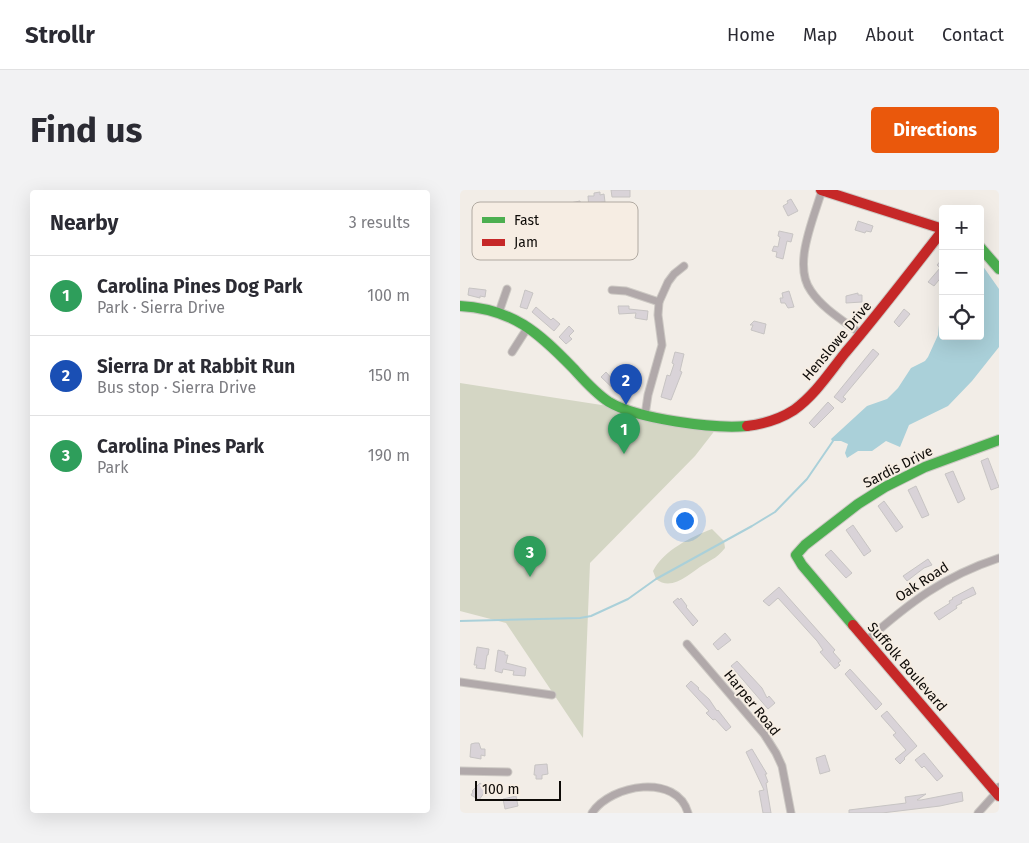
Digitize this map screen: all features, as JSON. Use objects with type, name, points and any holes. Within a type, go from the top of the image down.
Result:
[{"type":"street","points":[[861,334],[818,300],[809,290],[805,278],[803,258],[822,190],[939,229]]},
{"type":"street","name":"Henslowe Drive","points":[[460,306],[499,312],[528,327],[553,347],[609,403],[630,412],[725,427],[758,424],[784,416],[816,388],[939,235]]},
{"type":"street","points":[[983,250],[999,268]]},
{"type":"street","points":[[645,415],[648,395],[662,345],[658,315],[659,302],[668,282],[684,266]]},
{"type":"street","points":[[499,312],[507,289]]},
{"type":"street","points":[[612,290],[626,292],[659,302]]},
{"type":"street","points":[[512,352],[528,327]]},
{"type":"street","name":"Sardis Drive","points":[[796,556],[805,545],[858,504],[885,486],[925,467],[999,440]]},
{"type":"street","name":"Suffolk Boulevard","points":[[796,556],[802,566],[866,641],[998,792]]},
{"type":"street","name":"Oak Road","points":[[866,641],[897,613],[929,590],[958,573],[999,558]]},
{"type":"street","name":"Harper Road","points":[[687,644],[764,734],[776,753],[782,766],[791,813]]},
{"type":"street","points":[[460,682],[552,695]]},
{"type":"street","points":[[460,771],[508,772]]},
{"type":"street","points":[[592,813],[615,793],[640,787],[663,789],[672,792],[681,798],[688,813]]},
{"type":"street","points":[[978,813],[998,792]]},
{"type":"green space","points":[[460,383],[608,406],[716,429],[695,456],[590,563],[583,738],[506,623],[460,611]]},
{"type":"green space","points":[[712,529],[724,541],[725,548],[720,554],[681,580],[668,583],[656,579],[653,571],[664,557],[687,540]]},
{"type":"water","points":[[984,268],[999,289],[999,347],[972,381],[948,406],[909,425],[900,447],[886,441],[872,451],[858,451],[847,458],[845,453],[848,444],[841,441],[832,441],[831,439],[867,406],[887,399],[898,388],[911,368],[925,361],[938,335],[939,325],[939,340],[984,340]]},
{"type":"building","points":[[611,190],[630,190],[630,197],[612,197]]},
{"type":"building","points":[[600,192],[600,195],[604,194],[605,202],[588,202],[588,196],[594,196],[594,193]]},
{"type":"building","points":[[791,199],[798,211],[788,216],[783,206]]},
{"type":"building","points":[[858,221],[873,226],[871,232],[866,231],[865,233],[855,230]]},
{"type":"building","points":[[779,231],[793,234],[791,242],[787,241],[783,259],[776,257],[777,252],[772,251],[774,246],[778,247]]},
{"type":"building","points":[[939,269],[939,280],[934,286],[928,282]]},
{"type":"building","points":[[469,288],[486,290],[485,297],[480,296],[480,298],[468,295]]},
{"type":"building","points":[[525,290],[533,293],[527,309],[520,307]]},
{"type":"building","points":[[789,291],[794,307],[788,308],[785,303],[781,303],[780,298],[783,298],[782,293]]},
{"type":"building","points":[[858,293],[858,295],[862,295],[862,302],[846,303],[846,296]]},
{"type":"building","points":[[618,306],[629,306],[629,309],[648,311],[647,320],[635,318],[636,313],[619,314]]},
{"type":"building","points":[[536,307],[551,320],[553,318],[560,324],[554,331],[532,312]]},
{"type":"building","points":[[904,309],[910,314],[899,327],[894,322]]},
{"type":"building","points":[[754,321],[766,324],[764,334],[751,330],[753,325],[750,325]]},
{"type":"building","points":[[569,326],[574,331],[569,336],[572,339],[566,344],[559,337]]},
{"type":"building","points":[[873,349],[879,354],[843,397],[846,399],[842,403],[834,397]]},
{"type":"building","points":[[675,352],[684,354],[680,371],[682,372],[671,400],[661,397],[667,375],[670,376],[674,364],[672,363]]},
{"type":"building","points":[[606,372],[623,388],[619,394],[601,377]]},
{"type":"building","points":[[828,402],[834,408],[814,428],[809,423]]},
{"type":"building","points":[[988,458],[999,487],[991,490],[981,461]]},
{"type":"building","points":[[953,471],[965,499],[958,503],[945,474]]},
{"type":"building","points":[[916,486],[929,515],[922,518],[908,490]]},
{"type":"building","points":[[884,501],[903,527],[896,532],[878,506]]},
{"type":"building","points":[[853,525],[871,551],[864,556],[846,530]]},
{"type":"building","points":[[831,550],[852,573],[846,578],[825,555]]},
{"type":"building","points":[[928,559],[932,565],[924,568],[907,581],[903,576]]},
{"type":"building","points":[[779,587],[835,650],[833,652],[841,661],[838,663],[840,665],[835,669],[820,652],[823,650],[817,641],[778,598],[769,606],[763,601]]},
{"type":"building","points":[[973,587],[976,594],[961,601],[962,603],[956,606],[957,608],[939,620],[934,613],[950,603],[949,601],[952,598]]},
{"type":"building","points":[[678,598],[679,600],[681,598],[698,621],[693,626],[673,602]]},
{"type":"building","points":[[725,633],[731,640],[718,650],[713,644]]},
{"type":"building","points":[[477,647],[489,649],[485,669],[476,668],[477,665],[474,665]]},
{"type":"building","points":[[498,650],[508,655],[506,663],[526,668],[525,676],[513,675],[514,671],[503,669],[502,673],[495,671]]},
{"type":"building","points":[[737,661],[762,688],[767,698],[769,696],[775,703],[768,709],[731,666]]},
{"type":"building","points":[[850,669],[882,704],[876,710],[845,674]]},
{"type":"building","points":[[691,681],[709,699],[731,727],[726,731],[715,719],[713,720],[706,713],[709,711],[686,686]]},
{"type":"building","points":[[887,711],[917,746],[900,764],[895,759],[906,750],[893,735],[896,733],[881,716]]},
{"type":"building","points":[[479,743],[481,749],[485,749],[485,756],[481,755],[481,759],[470,757],[471,744]]},
{"type":"building","points":[[752,749],[767,774],[765,774],[768,782],[766,783],[771,813],[763,813],[759,791],[764,790],[746,752]]},
{"type":"building","points":[[924,753],[943,776],[937,781],[924,766],[922,768],[915,760]]},
{"type":"building","points":[[825,755],[830,771],[820,774],[816,758]]},
{"type":"building","points":[[547,764],[548,774],[542,775],[542,779],[536,779],[536,775],[534,775],[535,765]]},
{"type":"building","points":[[480,783],[489,790],[479,800],[471,795],[472,791]]},
{"type":"building","points":[[962,792],[963,801],[940,806],[882,813],[849,813],[849,810],[906,803],[905,797],[926,794],[917,800],[921,800]]},
{"type":"building","points":[[516,796],[518,806],[505,809],[503,799]]},
{"type":"waterway","points":[[460,621],[580,618],[591,616],[628,599],[656,579],[775,512],[807,479],[833,441]]},
{"type":"traffic: fast","points":[[983,250],[999,269]]},
{"type":"traffic: fast","points":[[460,306],[479,308],[510,317],[536,333],[599,395],[622,408],[656,418],[696,424],[733,427],[747,426]]},
{"type":"traffic: fast","points":[[853,625],[802,565],[796,555],[805,545],[858,504],[885,487],[925,467],[999,440]]},
{"type":"traffic: jam","points":[[821,190],[939,228]]},
{"type":"traffic: jam","points":[[747,426],[783,416],[809,398],[939,235]]},
{"type":"traffic: jam","points":[[853,625],[999,796]]},
{"type":"place","name":"Sierra Dr at Rabbit Run","points":[[626,405]]},
{"type":"place","name":"Carolina Pines Dog Park","points":[[624,454]]},
{"type":"place","name":"Carolina Pines Park","points":[[530,577]]}]
